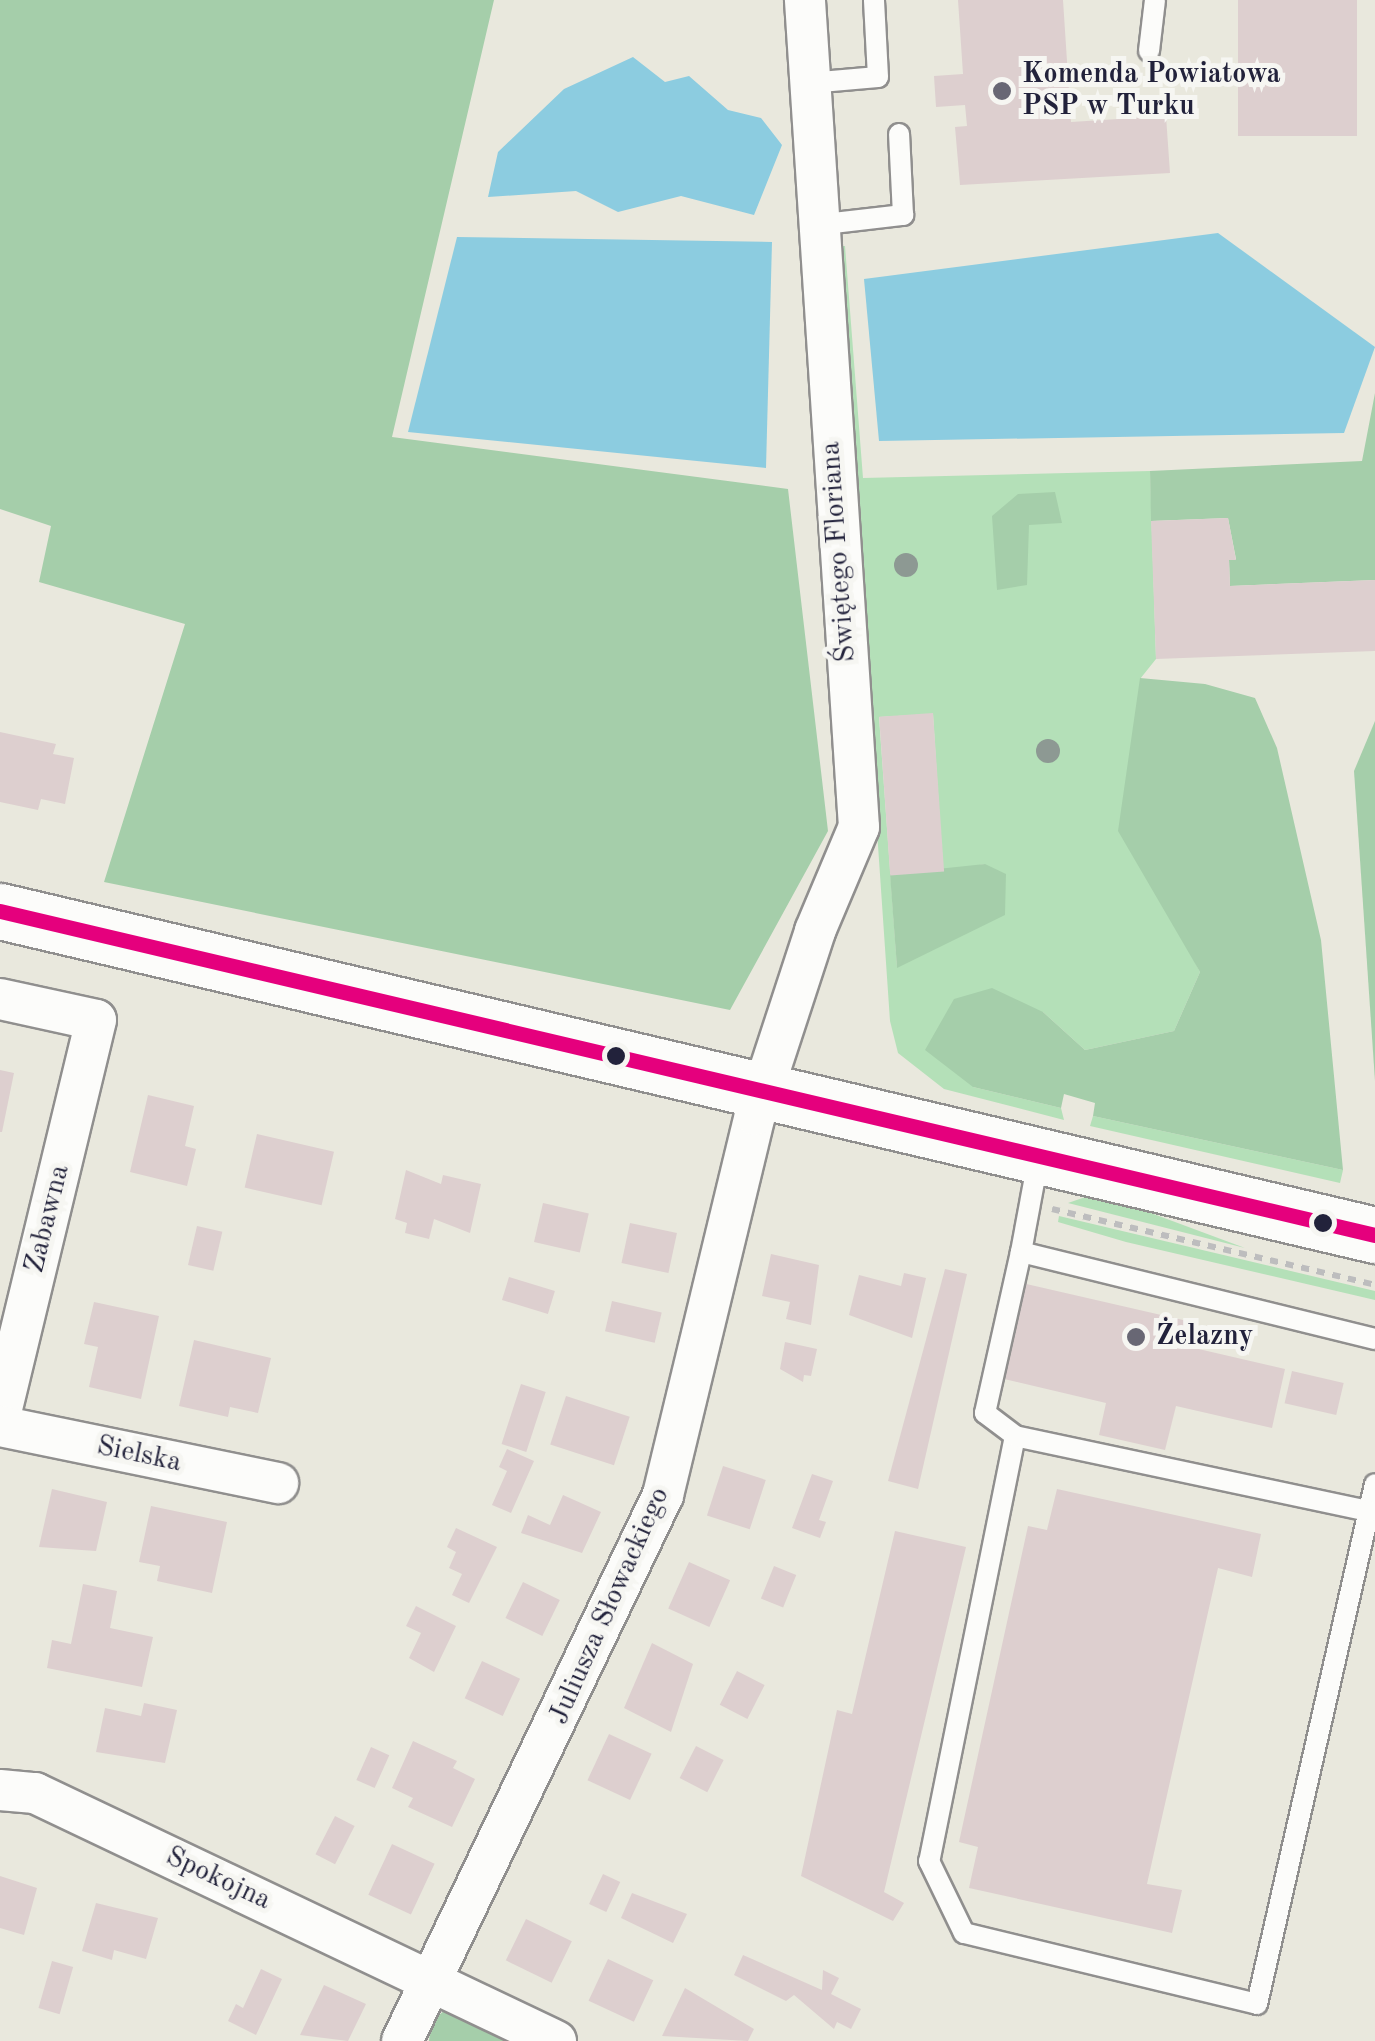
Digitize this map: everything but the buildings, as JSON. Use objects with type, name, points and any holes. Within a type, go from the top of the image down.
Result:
[{"type":"main road","points":[[0,911],[1365,1230]]},
{"type":"street","name":"Świętego Floriana","points":[[766,1089],[816,930],[859,827],[804,0]]},
{"type":"street","name":"Zabawna","points":[[0,998],[96,1020],[0,1418]]},
{"type":"street","name":"Juliusza Słowackiego","points":[[402,2041],[663,1495],[766,1089]]},
{"type":"street","name":"Sielska","points":[[0,1426],[278,1483]]},
{"type":"street","name":"Spokojna","points":[[0,1790],[35,1793],[556,2041]]},
{"type":"lane","points":[[809,83],[878,77],[874,0]]},
{"type":"lane","points":[[1149,51],[1155,0]]},
{"type":"lane","points":[[816,225],[903,215],[899,134]]},
{"type":"lane","points":[[1040,1153],[984,1413],[1015,1436],[1369,1511]]},
{"type":"lane","points":[[1021,1252],[1375,1339]]},
{"type":"lane","points":[[1015,1436],[929,1861],[964,1933],[1257,2004],[1367,1553],[1375,1484]]},
{"type":"green space","points":[[0,0],[494,0],[392,437],[788,489],[828,831],[730,1010],[104,882],[185,624],[39,582],[51,526],[0,509]]},
{"type":"green space","points":[[837,246],[845,246],[863,478],[1150,471],[1156,659],[1140,679],[1166,906],[1200,972],[1174,1031],[1085,1050],[1043,1012],[973,1087],[1061,1108],[1064,1120],[944,1089],[898,1053],[890,1021]],"holes":[[[933,714],[943,872],[985,864],[897,967],[879,717]]]},
{"type":"green space","points":[[1375,393],[1375,580],[1230,586],[1229,560],[1236,559],[1228,518],[1151,521],[1150,471],[1362,461]]},
{"type":"green space","points":[[1055,492],[1062,523],[1029,525],[1027,585],[997,590],[992,516],[1018,494]]},
{"type":"green space","points":[[1140,678],[1205,684],[1255,698],[1277,748],[1321,940],[1343,1170],[1093,1116],[1095,1103],[1064,1094],[1061,1108],[973,1087],[925,1050],[954,999],[992,988],[1043,1012],[1085,1050],[1174,1031],[1200,972],[1118,831]]},
{"type":"green space","points":[[1375,721],[1375,1081],[1354,771]]},
{"type":"green space","points":[[985,864],[1006,874],[1005,915],[897,968],[890,874]]},
{"type":"green space","points":[[1093,1116],[1343,1170],[1340,1183],[1090,1126]]},
{"type":"green space","points":[[1097,1193],[1245,1248],[1068,1203]]},
{"type":"green space","points":[[1059,1216],[1375,1291],[1375,1300],[1126,1242],[1058,1222]]},
{"type":"green space","points":[[444,2011],[458,2011],[523,2041],[429,2041],[431,2021]]},
{"type":"water","points":[[633,57],[665,82],[689,76],[728,110],[761,118],[782,145],[754,215],[681,196],[618,212],[576,191],[488,197],[498,152],[564,89]]},
{"type":"water","points":[[1218,233],[1375,347],[1344,433],[879,441],[864,279]]},
{"type":"water","points":[[457,237],[772,242],[766,468],[408,432]]},
{"type":"transit line","points":[[0,911],[1375,1235]]},
{"type":"place","name":"Komenda Powiatowa PSP w Turku","points":[[1002,91]]},
{"type":"place","name":"Żelazny","points":[[1136,1337]]}]
